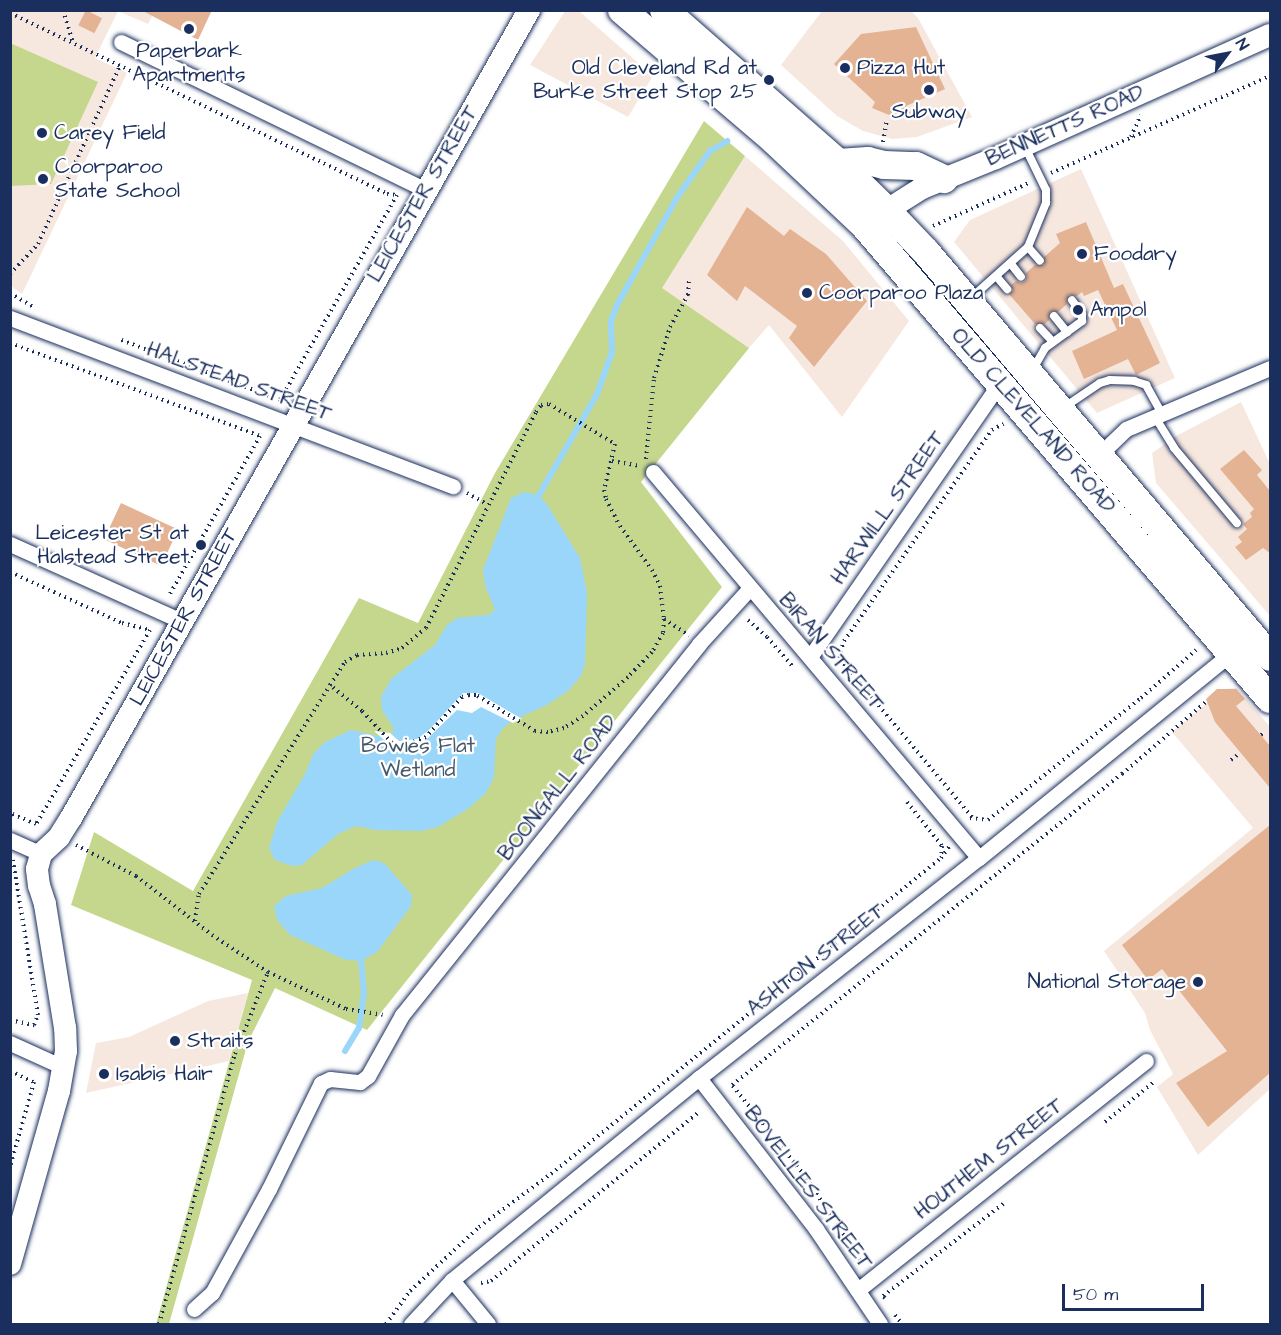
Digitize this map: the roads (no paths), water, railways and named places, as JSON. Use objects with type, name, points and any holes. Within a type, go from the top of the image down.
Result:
[{"type":"highway","name":"OLD CLEVELAND ROAD","points":[[622,10],[774,140],[875,217],[967,301],[1099,456],[1252,648],[1270,699]]},
{"type":"highway","name":"OLD CLEVELAND ROAD","points":[[664,10],[838,163],[875,217],[1000,383],[1252,648]]},
{"type":"highway","points":[[838,163],[868,161],[884,165],[916,166],[944,179]]},
{"type":"street","name":"LEICESTER STREET","points":[[41,854],[59,837],[529,10]]},
{"type":"street","name":"BENNETTS ROAD","points":[[875,217],[944,179],[1270,35]]},
{"type":"street","points":[[121,42],[426,190]]},
{"type":"street","name":"HALSTEAD STREET","points":[[10,318],[453,486]]},
{"type":"street","points":[[1099,456],[1120,433],[1270,368]]},
{"type":"street","name":"HARWILL STREET","points":[[810,657],[1000,383]]},
{"type":"street","name":"BIRAN STREET","points":[[653,472],[749,589],[810,657],[979,858]]},
{"type":"street","points":[[10,544],[181,621]]},
{"type":"street","name":"BOONGALL ROAD","points":[[194,1309],[212,1293],[269,1189],[321,1083],[330,1079],[360,1082],[368,1076],[402,1015],[699,644],[749,589]]},
{"type":"street","name":"ASHTON STREET","points":[[411,1324],[452,1280],[699,1078],[1252,648]]},
{"type":"street","points":[[10,840],[41,854],[37,869],[65,1028],[63,1067],[10,1264]]},
{"type":"street","points":[[10,1043],[63,1067]]},
{"type":"street","name":"HOUTHEM STREET","points":[[858,1290],[1146,1061]]},
{"type":"street","name":"BOVELLES STREET","points":[[699,1078],[816,1229],[880,1324]]},
{"type":"street","points":[[452,1280],[488,1324]]},
{"type":"lane","points":[[967,301],[997,277],[1028,247],[1047,196],[1025,145]]},
{"type":"lane","points":[[1028,247],[1040,261]]},
{"type":"lane","points":[[1011,264],[1021,277]]},
{"type":"lane","points":[[997,277],[1007,289]]},
{"type":"lane","points":[[1032,376],[1038,357],[1053,342],[1082,321],[1082,314],[1072,300]]},
{"type":"lane","points":[[1054,316],[1067,332]]},
{"type":"lane","points":[[1040,328],[1053,342]]},
{"type":"lane","points":[[1060,410],[1100,383],[1110,380],[1134,381],[1146,385],[1174,448],[1237,523]]},
{"type":"water","points":[[524,492],[539,495],[580,558],[587,593],[585,664],[581,676],[568,691],[545,706],[513,720],[503,728],[496,739],[494,777],[486,793],[469,808],[438,827],[421,831],[375,830],[356,826],[338,834],[302,865],[292,866],[275,860],[269,848],[277,822],[305,774],[313,754],[325,742],[351,730],[392,739],[393,727],[382,710],[381,697],[391,679],[435,645],[447,625],[457,618],[488,615],[495,610],[485,585],[483,570],[511,498]]},
{"type":"water","points":[[373,860],[384,863],[412,895],[411,906],[377,952],[361,961],[346,960],[290,935],[277,920],[274,906],[286,896],[322,888]]},
{"type":"waterway","points":[[539,495],[597,394],[612,352],[611,321],[617,305],[678,196],[710,151],[727,141]]},
{"type":"waterway","points":[[345,1051],[359,1028],[364,993],[361,961]]},
{"type":"place","name":"Paperbark Apartments","points":[[189,29]]},
{"type":"place","name":"Pizza Hut","points":[[845,68]]},
{"type":"place","name":"Old Cleveland Rd at Burke Street Stop 25","points":[[769,80]]},
{"type":"place","name":"Subway","points":[[929,90]]},
{"type":"place","name":"Carey Field","points":[[42,133]]},
{"type":"place","name":"Coorparoo State School","points":[[43,179]]},
{"type":"place","name":"Foodary","points":[[1082,254]]},
{"type":"place","name":"Coorparoo Plaza","points":[[807,293]]},
{"type":"place","name":"Ampol","points":[[1078,310]]},
{"type":"place","name":"Leicester St at Halstead Street","points":[[201,545]]},
{"type":"place","name":"National Storage","points":[[1198,982]]},
{"type":"place","name":"Straits","points":[[175,1041]]},
{"type":"place","name":"Isabis Hair","points":[[104,1074]]},
{"type":"park label","name":"Bowies Flat Wetland","points":[[418,758]]}]
